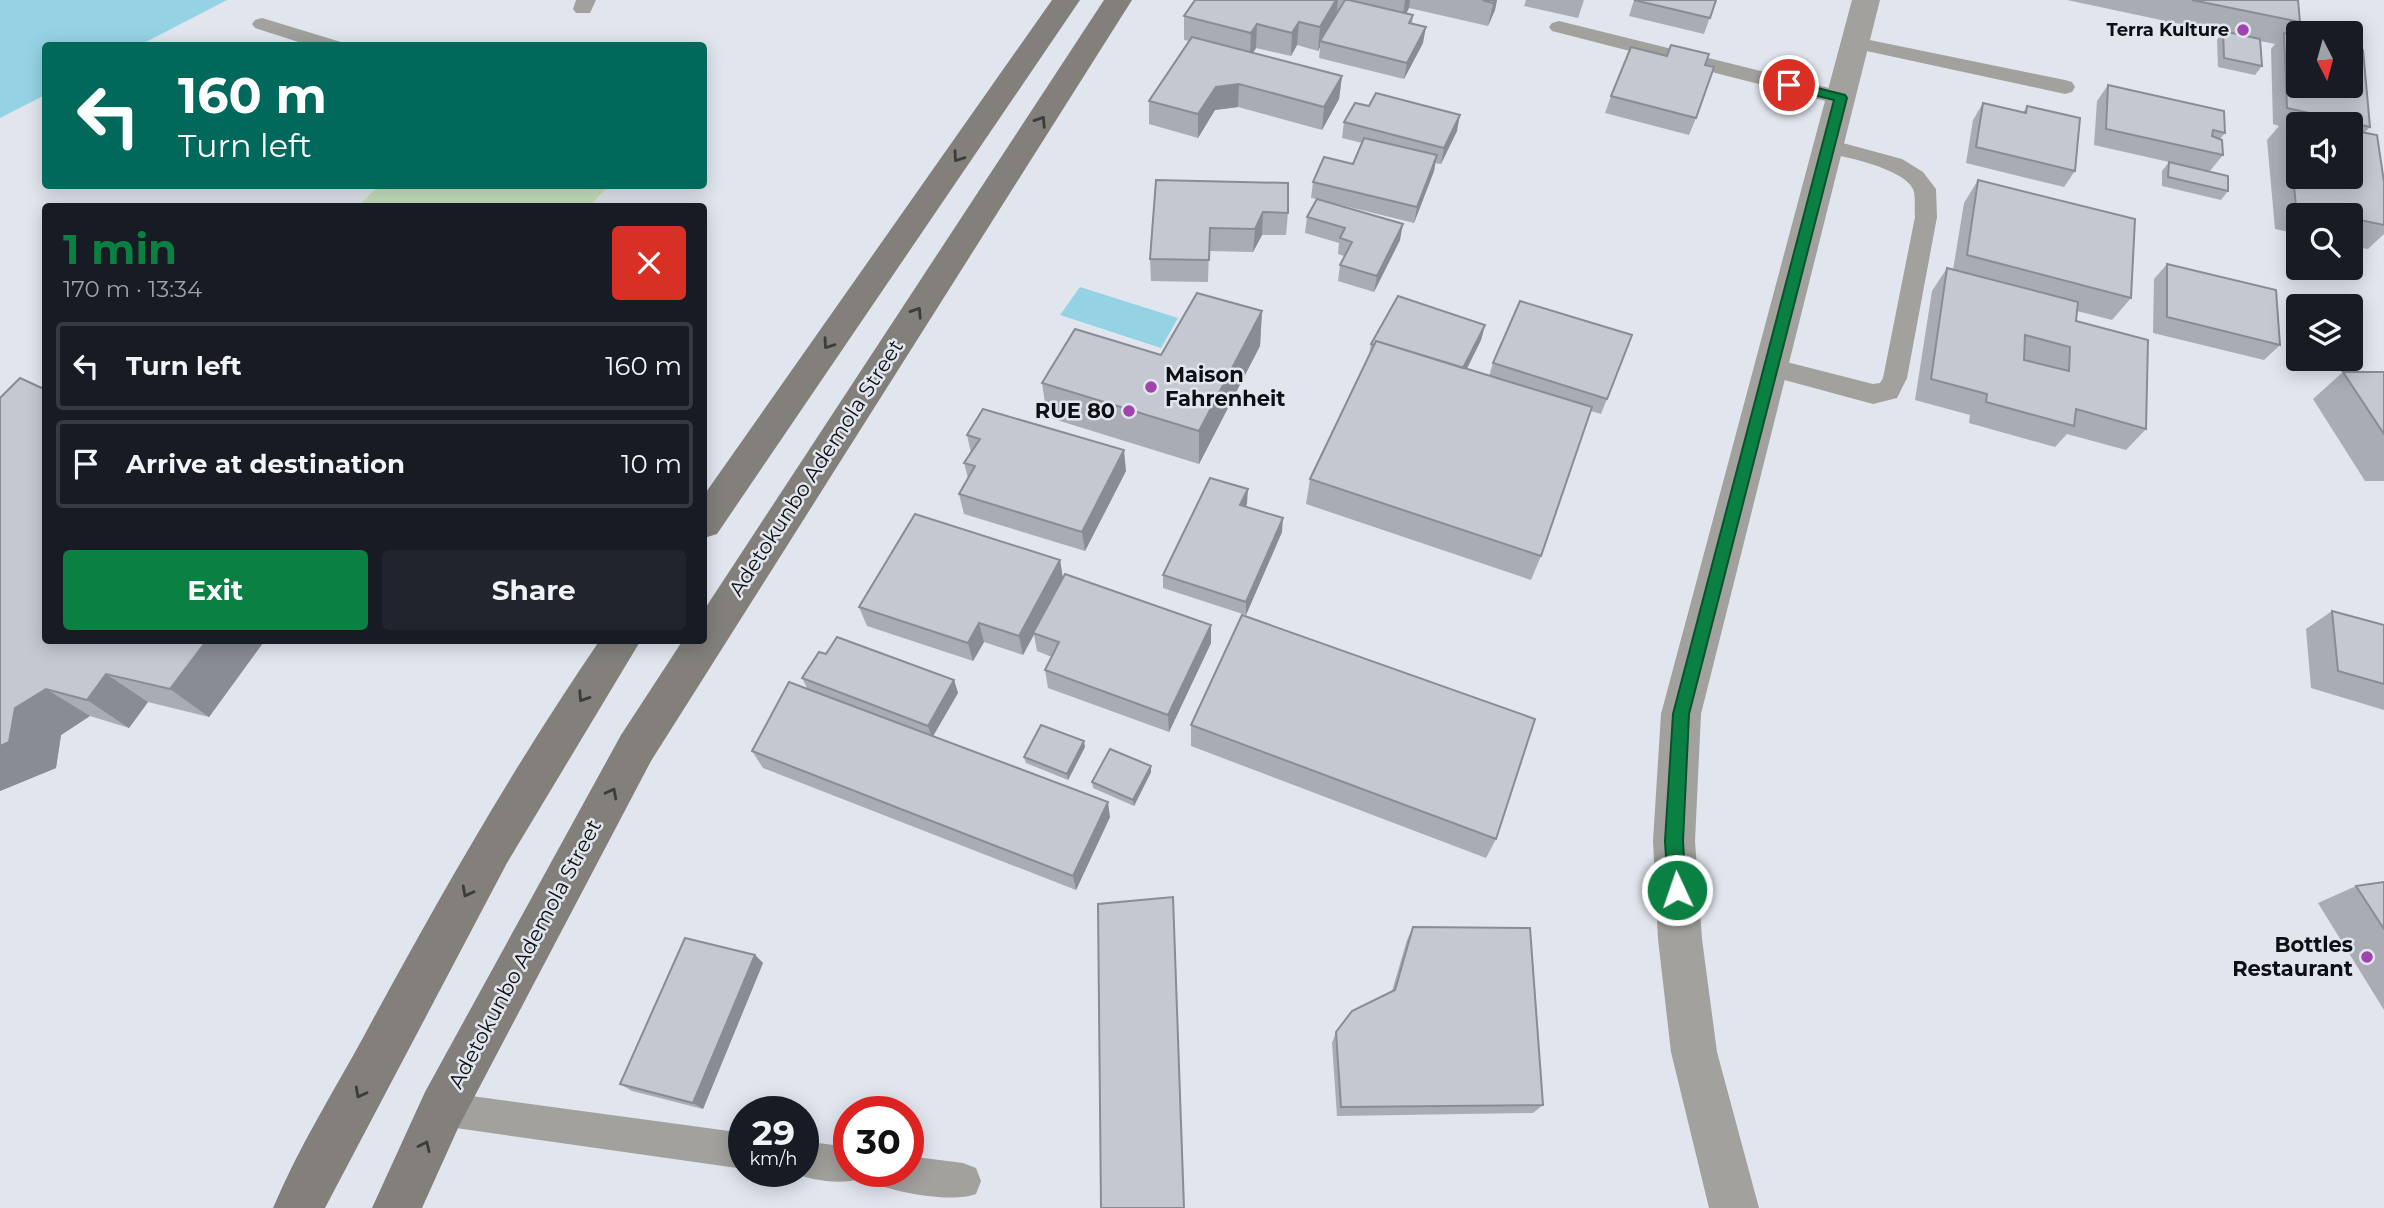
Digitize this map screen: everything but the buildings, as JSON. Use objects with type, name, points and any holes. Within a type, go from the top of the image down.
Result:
[{"type":"main road","points":[[707,519],[1066,0]]},
{"type":"main road","name":"Adetokunbo Ademola Street","points":[[707,638],[1118,0]]},
{"type":"main road","points":[[298,1208],[498,833],[583,696],[619,644]]},
{"type":"main road","name":"Adetokunbo Ademola Street","points":[[397,1208],[442,1109],[636,748],[703,644]]},
{"type":"street","points":[[1734,1208],[1694,1052],[1680,939],[1674,841],[1681,714],[1866,0]]},
{"type":"lane","points":[[262,24],[321,42]]},
{"type":"lane","points":[[1559,27],[1841,98]]},
{"type":"lane","points":[[1855,43],[2065,87]]},
{"type":"lane","points":[[1770,367],[1873,394],[1888,391],[1895,378],[1926,217],[1925,189],[1915,177],[1894,164],[1828,146]]},
{"type":"lane","points":[[442,1109],[728,1149]]},
{"type":"lane","points":[[924,1176],[963,1181]]},
{"type":"green space","points":[[376,189],[605,189],[593,203],[361,203]]},
{"type":"water","points":[[0,0],[227,0],[146,42],[42,42],[42,97],[0,118]]},
{"type":"water","points":[[1080,287],[1178,318],[1161,348],[1060,315]]},
{"type":"place","name":"Terra Kulture","points":[[2243,30]]},
{"type":"place","name":"Maison Fahrenheit","points":[[1151,387]]},
{"type":"place","name":"RUE 80","points":[[1129,411]]},
{"type":"place","name":"Bottles Restaurant","points":[[2367,957]]},
{"type":"route","points":[[1677,890],[1674,841],[1681,714],[1841,98],[1789,85]]}]
